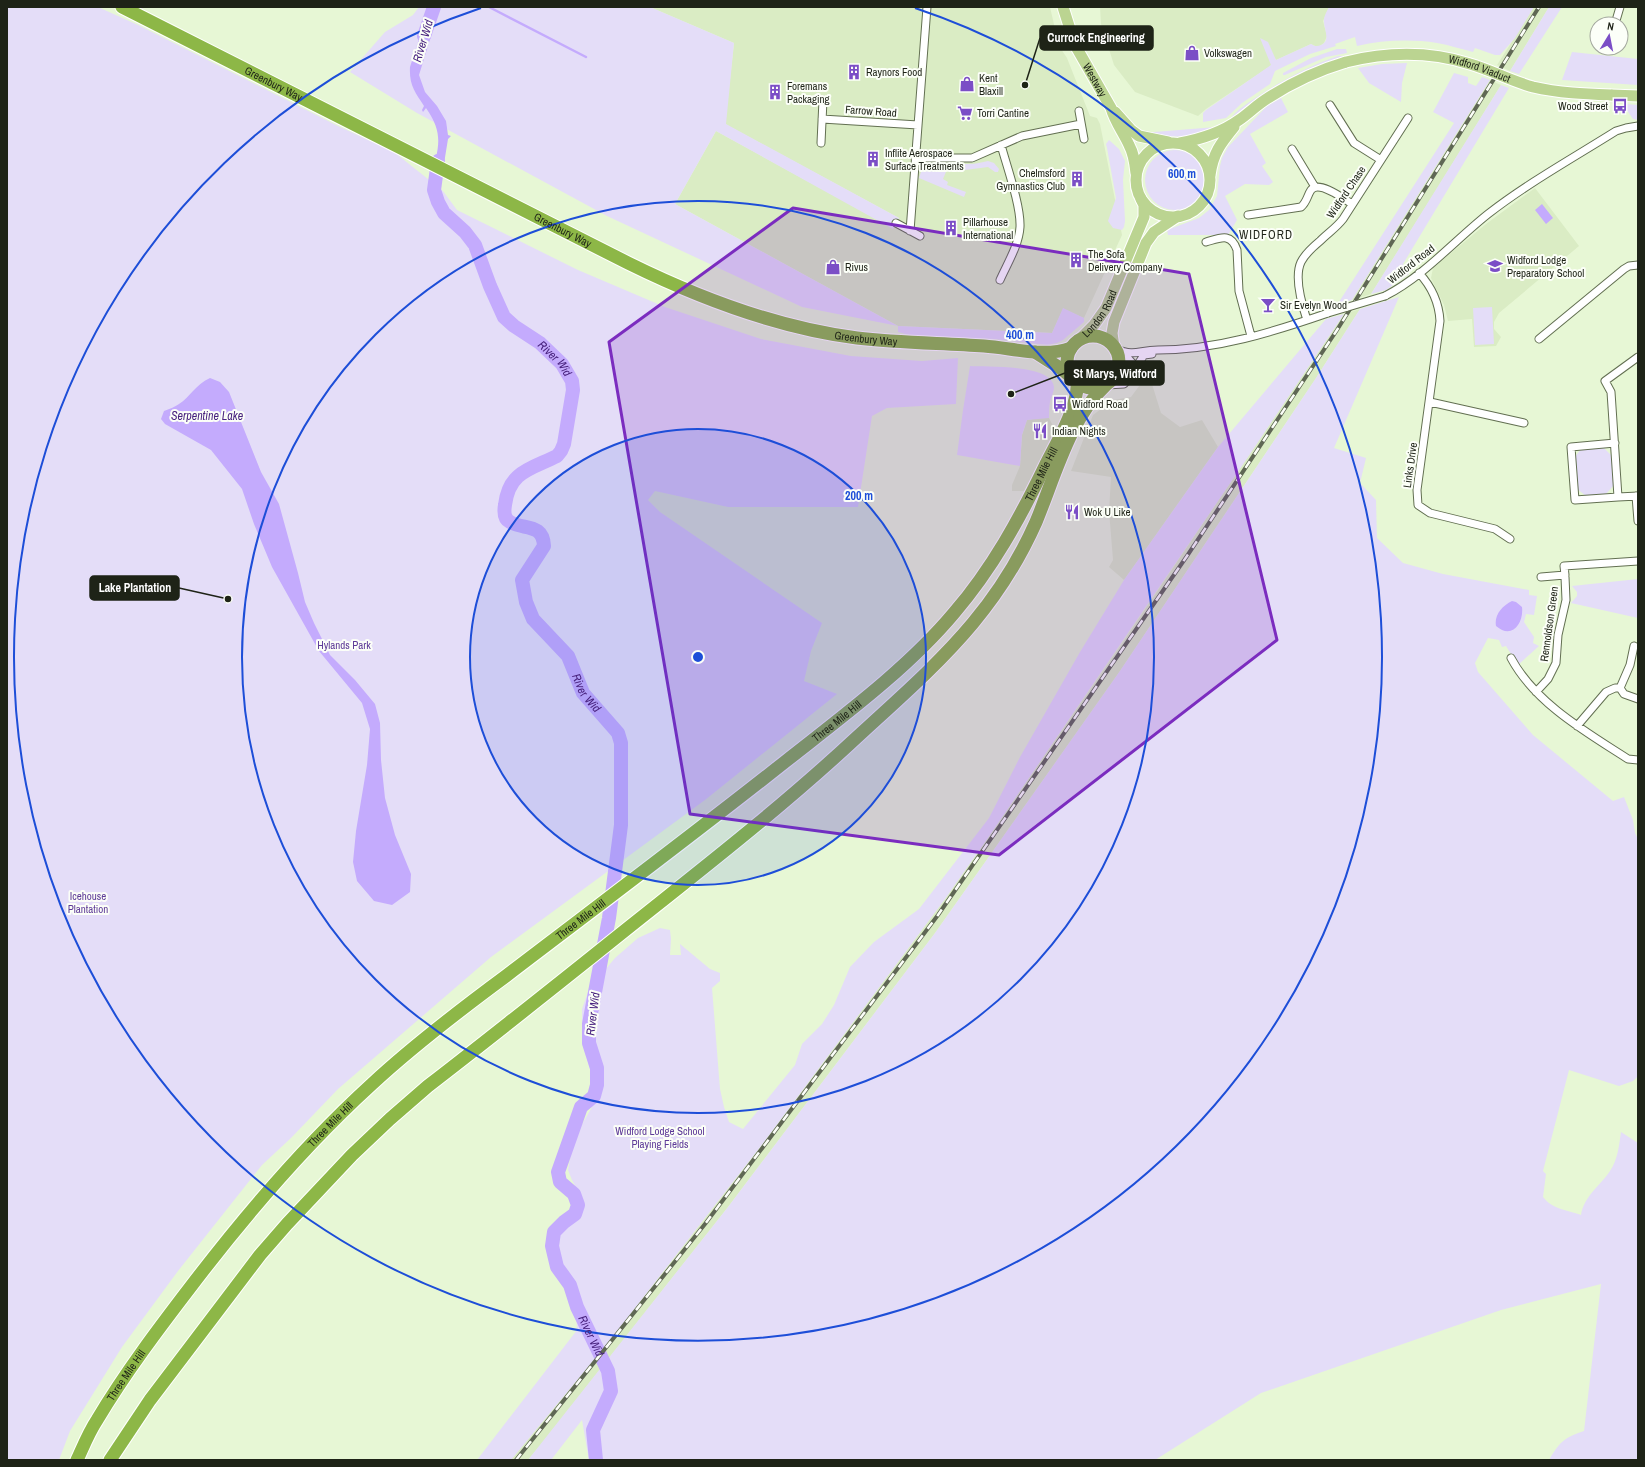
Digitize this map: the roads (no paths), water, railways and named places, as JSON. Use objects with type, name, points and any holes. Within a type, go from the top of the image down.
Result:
[{"type":"highway","name":"Greenbury Way","points":[[122,7],[659,279],[700,296],[753,315],[808,329],[856,338],[909,343],[1001,347],[1035,352],[1057,351],[1075,344]]},
{"type":"highway","points":[[1097,336],[1108,340],[1117,349],[1119,358],[1119,367],[1116,377],[1106,385],[1093,389],[1083,387],[1074,380],[1067,369],[1066,362],[1075,344],[1088,337],[1097,336]]},
{"type":"highway","name":"Greenbury Way","points":[[1035,352],[1063,370],[1074,380]]},
{"type":"highway","name":"Three Mile Hill","points":[[77,1460],[95,1421],[170,1313],[273,1184],[315,1138],[414,1046],[468,1003],[768,776],[901,666],[938,631],[955,612],[1000,550],[1037,482],[1077,395],[1074,380]]},
{"type":"highway","name":"Three Mile Hill","points":[[110,1460],[142,1410],[260,1255],[352,1155],[415,1097],[751,831],[800,790],[924,675],[974,622],[999,589],[1018,558],[1036,521],[1076,426],[1096,394],[1106,385]]},
{"type":"main road","name":"Westway","points":[[1064,7],[1075,45],[1111,108],[1131,130],[1139,136],[1175,143]]},
{"type":"main road","name":"Widford Viaduct","points":[[1239,120],[1256,106],[1282,89],[1317,72],[1346,62],[1389,54],[1432,56],[1469,63],[1519,83],[1549,90],[1638,96]]},
{"type":"main road","name":"Westway","points":[[1111,108],[1114,118],[1130,146],[1137,179]]},
{"type":"main road","points":[[1239,120],[1218,147],[1211,165],[1209,189],[1201,203],[1192,211],[1179,216],[1168,216],[1156,212],[1146,205],[1140,195],[1137,179],[1140,166],[1147,154],[1160,146],[1207,137],[1219,132],[1239,120]]},
{"type":"main road","points":[[1175,143],[1190,147],[1199,154],[1207,165],[1210,175]]},
{"type":"main road","name":"London Road","points":[[1075,344],[1094,325],[1104,312],[1113,295],[1144,217],[1144,205],[1140,195]]},
{"type":"main road","name":"London Road","points":[[1117,349],[1112,333],[1114,322],[1146,243],[1154,232],[1179,216]]},
{"type":"street","points":[[910,231],[927,7]]},
{"type":"street","points":[[821,143],[822,100]]},
{"type":"street","points":[[1330,105],[1354,143],[1381,160]]},
{"type":"street","points":[[1079,111],[1084,139]]},
{"type":"street","name":"Widford Chase","points":[[1307,320],[1300,298],[1299,288],[1301,263],[1319,242],[1336,228],[1408,118]]},
{"type":"street","name":"Farrow Road","points":[[822,119],[918,125]]},
{"type":"street","points":[[916,158],[972,158],[1022,136],[1081,124]]},
{"type":"street","name":"Widford Road","points":[[1117,349],[1132,354],[1150,350],[1166,350],[1214,345],[1307,320],[1385,296],[1419,273],[1488,215],[1547,173],[1616,131],[1638,126]]},
{"type":"street","points":[[1000,280],[1013,251],[1020,228],[1017,207],[1001,145]]},
{"type":"street","points":[[1292,149],[1314,187]]},
{"type":"street","points":[[1314,187],[1331,191],[1352,204]]},
{"type":"street","points":[[1248,215],[1301,207],[1305,204],[1314,187]]},
{"type":"street","points":[[896,223],[920,236]]},
{"type":"street","points":[[1206,242],[1224,237],[1233,241],[1236,245],[1239,291],[1251,336]]},
{"type":"street","points":[[1539,339],[1624,269],[1629,266],[1638,265]]},
{"type":"street","name":"Links Drive","points":[[1419,273],[1433,294],[1439,312],[1439,327],[1417,490],[1418,505],[1430,513],[1495,529],[1510,540]]},
{"type":"street","points":[[1117,349],[1133,364],[1133,372]]},
{"type":"street","name":"Widford Road","points":[[1106,385],[1124,384],[1130,378],[1144,355],[1166,350]]},
{"type":"street","points":[[1618,497],[1611,392],[1605,381],[1638,356]]},
{"type":"street","points":[[1430,402],[1524,423]]},
{"type":"street","points":[[1614,443],[1571,447],[1575,500],[1637,496],[1638,521]]},
{"type":"street","points":[[1541,577],[1565,575],[1564,566],[1638,561]]},
{"type":"street","name":"Rennoldson Green","points":[[1536,692],[1550,675],[1556,664],[1558,634],[1566,600],[1565,577]]},
{"type":"street","points":[[1620,688],[1630,665],[1634,646]]},
{"type":"street","points":[[1511,658],[1522,677],[1536,692],[1577,726],[1628,758],[1638,760]]},
{"type":"street","points":[[1577,726],[1606,692],[1615,688],[1620,688]]},
{"type":"street","points":[[1620,688],[1624,694],[1638,699]]},
{"type":"water","points":[[426,17],[436,20],[419,75],[425,92],[437,106],[446,121],[448,135],[451,136],[448,139],[441,182],[431,178],[438,150],[438,134],[436,126],[426,108],[423,112],[422,110],[424,106],[413,88],[410,79],[410,67]]},
{"type":"water","points":[[1542,204],[1553,218],[1546,224],[1535,210]]},
{"type":"water","name":"Serpentine Lake","points":[[210,378],[220,382],[229,392],[261,472],[279,504],[305,602],[330,655],[355,680],[375,704],[380,723],[381,760],[385,798],[395,835],[411,874],[410,892],[392,905],[374,901],[357,881],[353,862],[356,831],[367,765],[370,729],[362,703],[319,651],[272,567],[254,524],[242,489],[211,450],[165,424],[161,419],[164,411],[179,404],[196,387]]},
{"type":"water","points":[[1512,601],[1516,602],[1522,607],[1521,619],[1516,628],[1507,631],[1502,630],[1496,626],[1496,618],[1502,608]]},
{"type":"waterway","name":"River Wid","points":[[424,36],[434,7]]},
{"type":"waterway","points":[[489,7],[586,57]]},
{"type":"waterway","name":"River Wid","points":[[438,161],[434,190],[438,202],[444,213],[465,232],[475,245],[490,286],[504,317],[514,326],[540,343],[562,364],[572,381],[573,390],[564,444],[561,451],[557,456],[530,468],[516,478],[507,494],[505,515],[510,522],[536,530],[543,539],[544,546],[522,580],[526,602],[533,619],[568,656],[583,693],[618,733],[621,743],[621,825],[609,918],[589,1024],[589,1043],[597,1068],[597,1085],[594,1096],[581,1107],[558,1172],[560,1182],[574,1194],[578,1205],[575,1214],[554,1232],[552,1246],[557,1267],[570,1285],[577,1307],[608,1371],[611,1391],[593,1430],[596,1460]]},
{"type":"railway","points":[[516,1460],[705,1224],[938,915],[1187,556],[1337,330],[1539,7]]},
{"type":"place","name":"Volkswagen","points":[[1192,53]]},
{"type":"place","name":"Raynors Food","points":[[854,72]]},
{"type":"place","name":"Kent Blaxill","points":[[967,84]]},
{"type":"place","name":"Currock Engineering","points":[[1025,85]]},
{"type":"place","name":"Foremans Packaging","points":[[775,92]]},
{"type":"place","name":"Wood Street","points":[[1620,106]]},
{"type":"place","name":"Torri Cantine","points":[[965,113]]},
{"type":"place","name":"Inflite Aerospace Surface Treatments","points":[[873,159]]},
{"type":"place","name":"Chelmsford Gymnastics Club","points":[[1077,179]]},
{"type":"place","name":"Pillarhouse International","points":[[951,228]]},
{"type":"place","name":"The Sofa Delivery Company","points":[[1076,260]]},
{"type":"place","name":"Widford Lodge Preparatory School","points":[[1495,266]]},
{"type":"place","name":"Rivus","points":[[833,267]]},
{"type":"place","name":"Sir Evelyn Wood","points":[[1268,305]]},
{"type":"place","name":"St Marys, Widford","points":[[1011,394]]},
{"type":"place","name":"Widford Road","points":[[1060,404]]},
{"type":"place","name":"Indian Nights","points":[[1040,431]]},
{"type":"place","name":"Wok U Like","points":[[1072,512]]},
{"type":"place","name":"Lake Plantation","points":[[228,599]]},
{"type":"district","name":"WIDFORD","points":[[1266,235]]},
{"type":"park label","name":"Hylands Park","points":[[344,645]]},
{"type":"park label","name":"Icehouse Plantation","points":[[88,902]]},
{"type":"park label","name":"Widford Lodge School Playing Fields","points":[[660,1137]]}]
